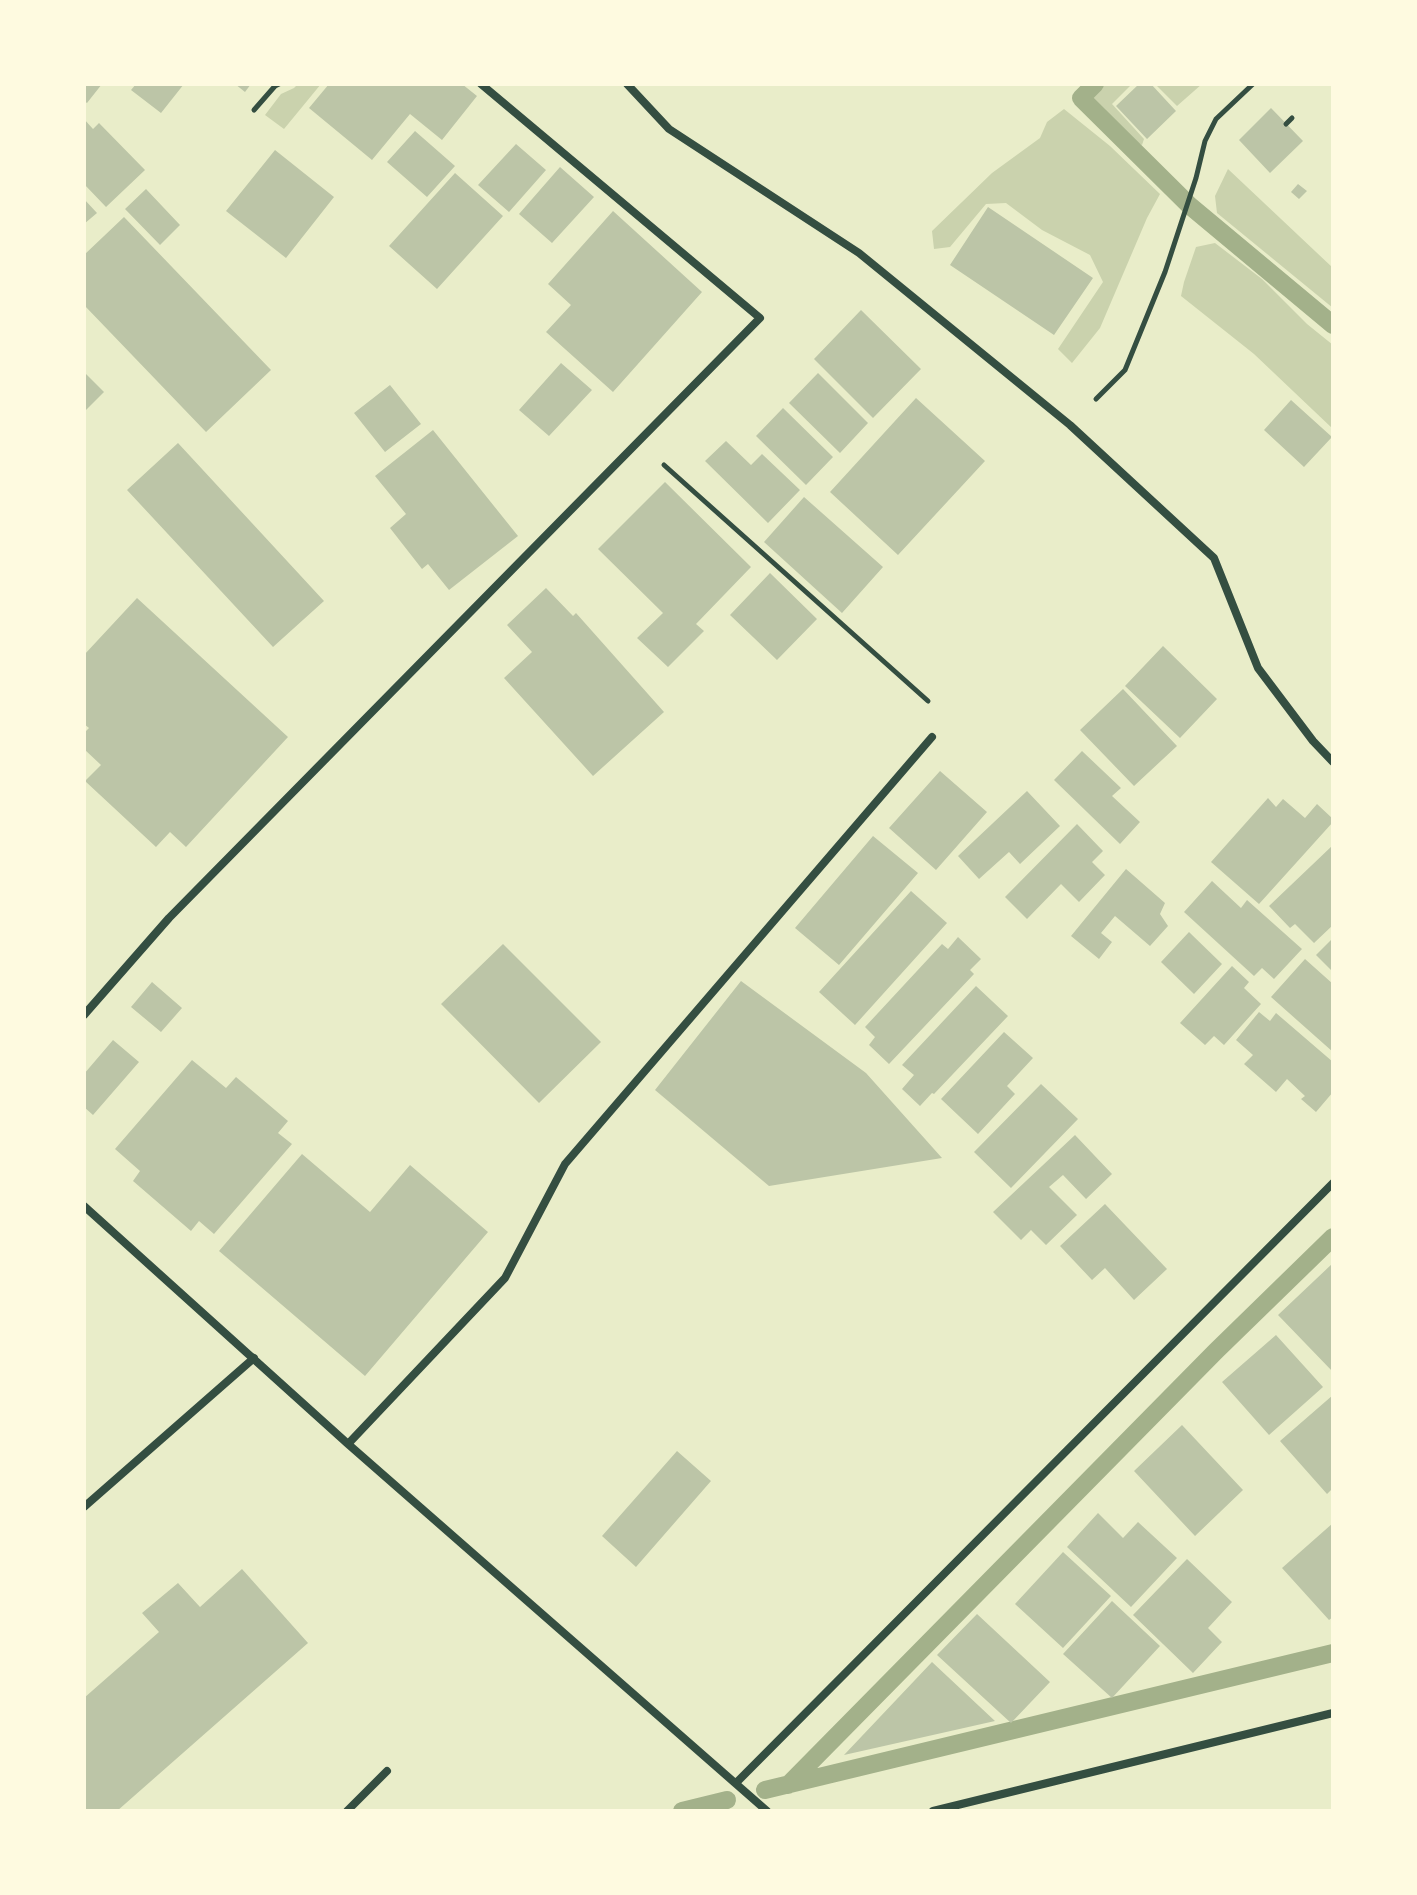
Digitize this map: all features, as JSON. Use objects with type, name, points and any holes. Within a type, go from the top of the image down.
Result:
[{"type":"street","points":[[84,1015],[169,918],[760,318],[481,84]]},
{"type":"street","points":[[627,84],[669,129],[859,253],[1070,425],[1214,558],[1258,668],[1313,741],[1333,762]]},
{"type":"street","points":[[348,1444],[505,1278],[565,1164],[932,737]]},
{"type":"street","points":[[736,1783],[1333,1183]]},
{"type":"street","points":[[84,1206],[348,1444],[767,1811]]},
{"type":"street","points":[[84,1507],[254,1358]]},
{"type":"street","points":[[933,1811],[1333,1713]]},
{"type":"street","points":[[347,1811],[387,1771]]},
{"type":"path","points":[[254,110],[279,84]]},
{"type":"path","points":[[1070,425],[1125,370],[1165,272],[1205,141],[1216,119],[1253,84]]},
{"type":"path","points":[[1286,124],[1292,118]]},
{"type":"path","points":[[638,442],[946,717],[932,737]]},
{"type":"green space","points":[[298,84],[321,84],[284,129],[265,115],[281,94]]},
{"type":"green space","points":[[1101,84],[1132,84],[1112,104],[1144,139],[1142,145],[1121,131],[1092,99]]},
{"type":"green space","points":[[1155,84],[1202,84],[1177,106]]},
{"type":"green space","points":[[1064,109],[1110,146],[1160,194],[1100,328],[1072,363],[1058,349],[1103,282],[1090,255],[1042,230],[1006,203],[986,204],[950,247],[934,249],[932,231],[992,173],[1040,138],[1047,122]]},
{"type":"green space","points":[[1228,169],[1333,268],[1333,308],[1217,213],[1215,196]]},
{"type":"green space","points":[[1215,243],[1262,279],[1333,345],[1333,429],[1254,354],[1181,296],[1196,247]]},
{"type":"building","points":[[84,84],[102,84],[87,103],[84,101]]},
{"type":"building","points":[[136,84],[184,84],[161,113],[131,90]]},
{"type":"building","points":[[235,84],[251,84],[245,92]]},
{"type":"building","points":[[329,84],[462,84],[477,96],[442,140],[410,114],[372,160],[309,108]]},
{"type":"building","points":[[1139,84],[1151,84],[1176,111],[1147,139],[1116,106]]},
{"type":"building","points":[[1271,108],[1303,141],[1270,173],[1239,140]]},
{"type":"building","points":[[84,119],[93,129],[99,123],[145,170],[106,207],[84,184]]},
{"type":"building","points":[[415,131],[455,166],[427,197],[387,162]]},
{"type":"building","points":[[516,144],[546,170],[509,212],[478,185]]},
{"type":"building","points":[[275,150],[334,197],[286,258],[226,211]]},
{"type":"building","points":[[560,167],[594,197],[552,243],[519,214]]},
{"type":"building","points":[[455,173],[503,216],[437,289],[389,246]]},
{"type":"building","points":[[1298,184],[1307,191],[1299,199],[1291,192]]},
{"type":"building","points":[[146,189],[180,225],[160,245],[125,209]]},
{"type":"building","points":[[84,199],[97,213],[84,224]]},
{"type":"building","points":[[988,207],[1093,278],[1054,335],[950,265]]},
{"type":"building","points":[[613,211],[702,292],[613,392],[546,332],[571,305],[548,284]]},
{"type":"building","points":[[124,217],[271,370],[206,432],[84,305],[84,255]]},
{"type":"building","points":[[861,310],[921,369],[873,418],[814,359]]},
{"type":"building","points":[[561,363],[592,390],[549,436],[519,410]]},
{"type":"building","points":[[84,372],[104,392],[84,412]]},
{"type":"building","points":[[818,373],[868,423],[840,453],[789,403]]},
{"type":"building","points":[[390,385],[421,424],[385,452],[354,413]]},
{"type":"building","points":[[916,398],[985,461],[898,555],[830,492]]},
{"type":"building","points":[[1291,400],[1332,437],[1304,467],[1264,430]]},
{"type":"building","points":[[783,408],[833,457],[806,485],[756,436]]},
{"type":"building","points":[[433,430],[518,536],[449,590],[428,564],[422,569],[390,528],[406,514],[375,476]]},
{"type":"building","points":[[726,441],[751,465],[762,454],[800,490],[768,523],[705,461]]},
{"type":"building","points":[[178,443],[324,601],[273,647],[127,490]]},
{"type":"building","points":[[665,482],[751,567],[696,624],[704,631],[668,667],[637,638],[663,613],[598,549]]},
{"type":"building","points":[[804,497],[883,567],[842,613],[764,542]]},
{"type":"building","points":[[770,573],[817,619],[777,660],[730,615]]},
{"type":"building","points":[[546,588],[573,616],[576,613],[664,712],[593,776],[504,678],[532,652],[507,625]]},
{"type":"building","points":[[137,598],[288,737],[186,847],[170,832],[156,847],[85,781],[101,765],[84,749],[84,733],[89,728],[84,724],[84,655]]},
{"type":"building","points":[[1163,646],[1217,699],[1180,738],[1125,686]]},
{"type":"building","points":[[1123,689],[1177,746],[1134,786],[1080,730]]},
{"type":"building","points":[[1082,751],[1121,788],[1112,796],[1140,822],[1120,844],[1054,780]]},
{"type":"building","points":[[940,771],[987,812],[936,870],[889,828]]},
{"type":"building","points":[[1027,791],[1060,826],[1020,864],[1009,852],[979,879],[958,856]]},
{"type":"building","points":[[1268,798],[1276,807],[1283,799],[1305,818],[1317,804],[1333,822],[1259,904],[1211,862]]},
{"type":"building","points":[[1077,824],[1103,851],[1092,862],[1105,875],[1079,902],[1061,884],[1027,919],[1005,897]]},
{"type":"building","points":[[873,836],[918,873],[839,965],[795,928]]},
{"type":"building","points":[[1333,845],[1333,925],[1314,943],[1295,924],[1290,928],[1269,906]]},
{"type":"building","points":[[1126,869],[1165,903],[1160,914],[1168,926],[1150,946],[1115,916],[1101,933],[1112,942],[1099,959],[1071,936]]},
{"type":"building","points":[[1212,881],[1241,908],[1247,900],[1302,949],[1274,979],[1262,968],[1254,976],[1184,912]]},
{"type":"building","points":[[911,891],[947,923],[855,1025],[819,992]]},
{"type":"building","points":[[1189,932],[1222,964],[1194,994],[1161,962]]},
{"type":"building","points":[[958,937],[981,959],[970,970],[974,974],[889,1064],[869,1045],[875,1037],[865,1027],[942,944],[948,949]]},
{"type":"building","points":[[1333,938],[1333,972],[1316,955]]},
{"type":"building","points":[[503,944],[601,1042],[539,1103],[441,1004]]},
{"type":"building","points":[[1305,959],[1333,984],[1333,1052],[1271,997]]},
{"type":"building","points":[[1232,966],[1249,982],[1244,988],[1261,1004],[1224,1045],[1214,1036],[1205,1045],[1180,1023]]},
{"type":"building","points":[[741,981],[866,1073],[942,1158],[769,1186],[655,1090]]},
{"type":"building","points":[[152,982],[182,1008],[161,1032],[131,1007]]},
{"type":"building","points":[[976,986],[1008,1016],[920,1106],[902,1089],[914,1075],[902,1065]]},
{"type":"building","points":[[1259,1012],[1270,1021],[1276,1013],[1333,1062],[1333,1092],[1316,1112],[1301,1099],[1305,1096],[1287,1079],[1276,1092],[1244,1064],[1253,1055],[1236,1040]]},
{"type":"building","points":[[1004,1032],[1033,1058],[1007,1086],[1015,1094],[978,1134],[941,1099]]},
{"type":"building","points":[[113,1040],[139,1062],[93,1115],[84,1107],[84,1074]]},
{"type":"building","points":[[192,1060],[226,1088],[236,1077],[288,1121],[278,1133],[292,1144],[214,1234],[199,1221],[191,1231],[133,1181],[140,1171],[115,1149]]},
{"type":"building","points":[[1041,1084],[1078,1119],[1011,1188],[974,1152]]},
{"type":"building","points":[[1075,1135],[1112,1174],[1086,1199],[1063,1175],[1049,1187],[1077,1215],[1046,1245],[1031,1230],[1021,1240],[993,1212]]},
{"type":"building","points":[[302,1154],[370,1212],[410,1165],[488,1232],[365,1376],[219,1251]]},
{"type":"building","points":[[1105,1204],[1167,1269],[1134,1300],[1105,1268],[1092,1280],[1060,1246]]},
{"type":"building","points":[[1333,1263],[1333,1372],[1278,1315]]},
{"type":"building","points":[[1276,1335],[1323,1387],[1269,1435],[1222,1382]]},
{"type":"building","points":[[1333,1395],[1333,1488],[1327,1494],[1280,1441]]},
{"type":"building","points":[[1182,1425],[1243,1490],[1195,1536],[1134,1471]]},
{"type":"building","points":[[677,1451],[711,1481],[636,1567],[602,1536]]},
{"type":"building","points":[[1098,1513],[1123,1538],[1138,1522],[1177,1558],[1131,1607],[1067,1547]]},
{"type":"building","points":[[1333,1523],[1333,1617],[1329,1620],[1282,1568]]},
{"type":"building","points":[[1063,1552],[1111,1596],[1063,1648],[1015,1604]]},
{"type":"building","points":[[1187,1559],[1232,1602],[1208,1628],[1222,1642],[1193,1673],[1133,1615]]},
{"type":"building","points":[[242,1569],[308,1643],[117,1811],[84,1811],[84,1698],[159,1632],[142,1613],[178,1583],[200,1607]]},
{"type":"building","points":[[1112,1601],[1160,1646],[1112,1698],[1063,1654]]},
{"type":"building","points":[[977,1614],[1050,1682],[1011,1723],[937,1655]]},
{"type":"building","points":[[932,1662],[995,1721],[844,1755]]},
{"type":"waterway","points":[[1095,84],[1081,98],[1189,205],[1333,325]]},
{"type":"waterway","points":[[788,1785],[1216,1351],[1333,1237]]},
{"type":"waterway","points":[[765,1790],[1333,1653]]},
{"type":"waterway","points":[[682,1811],[727,1800]]}]
